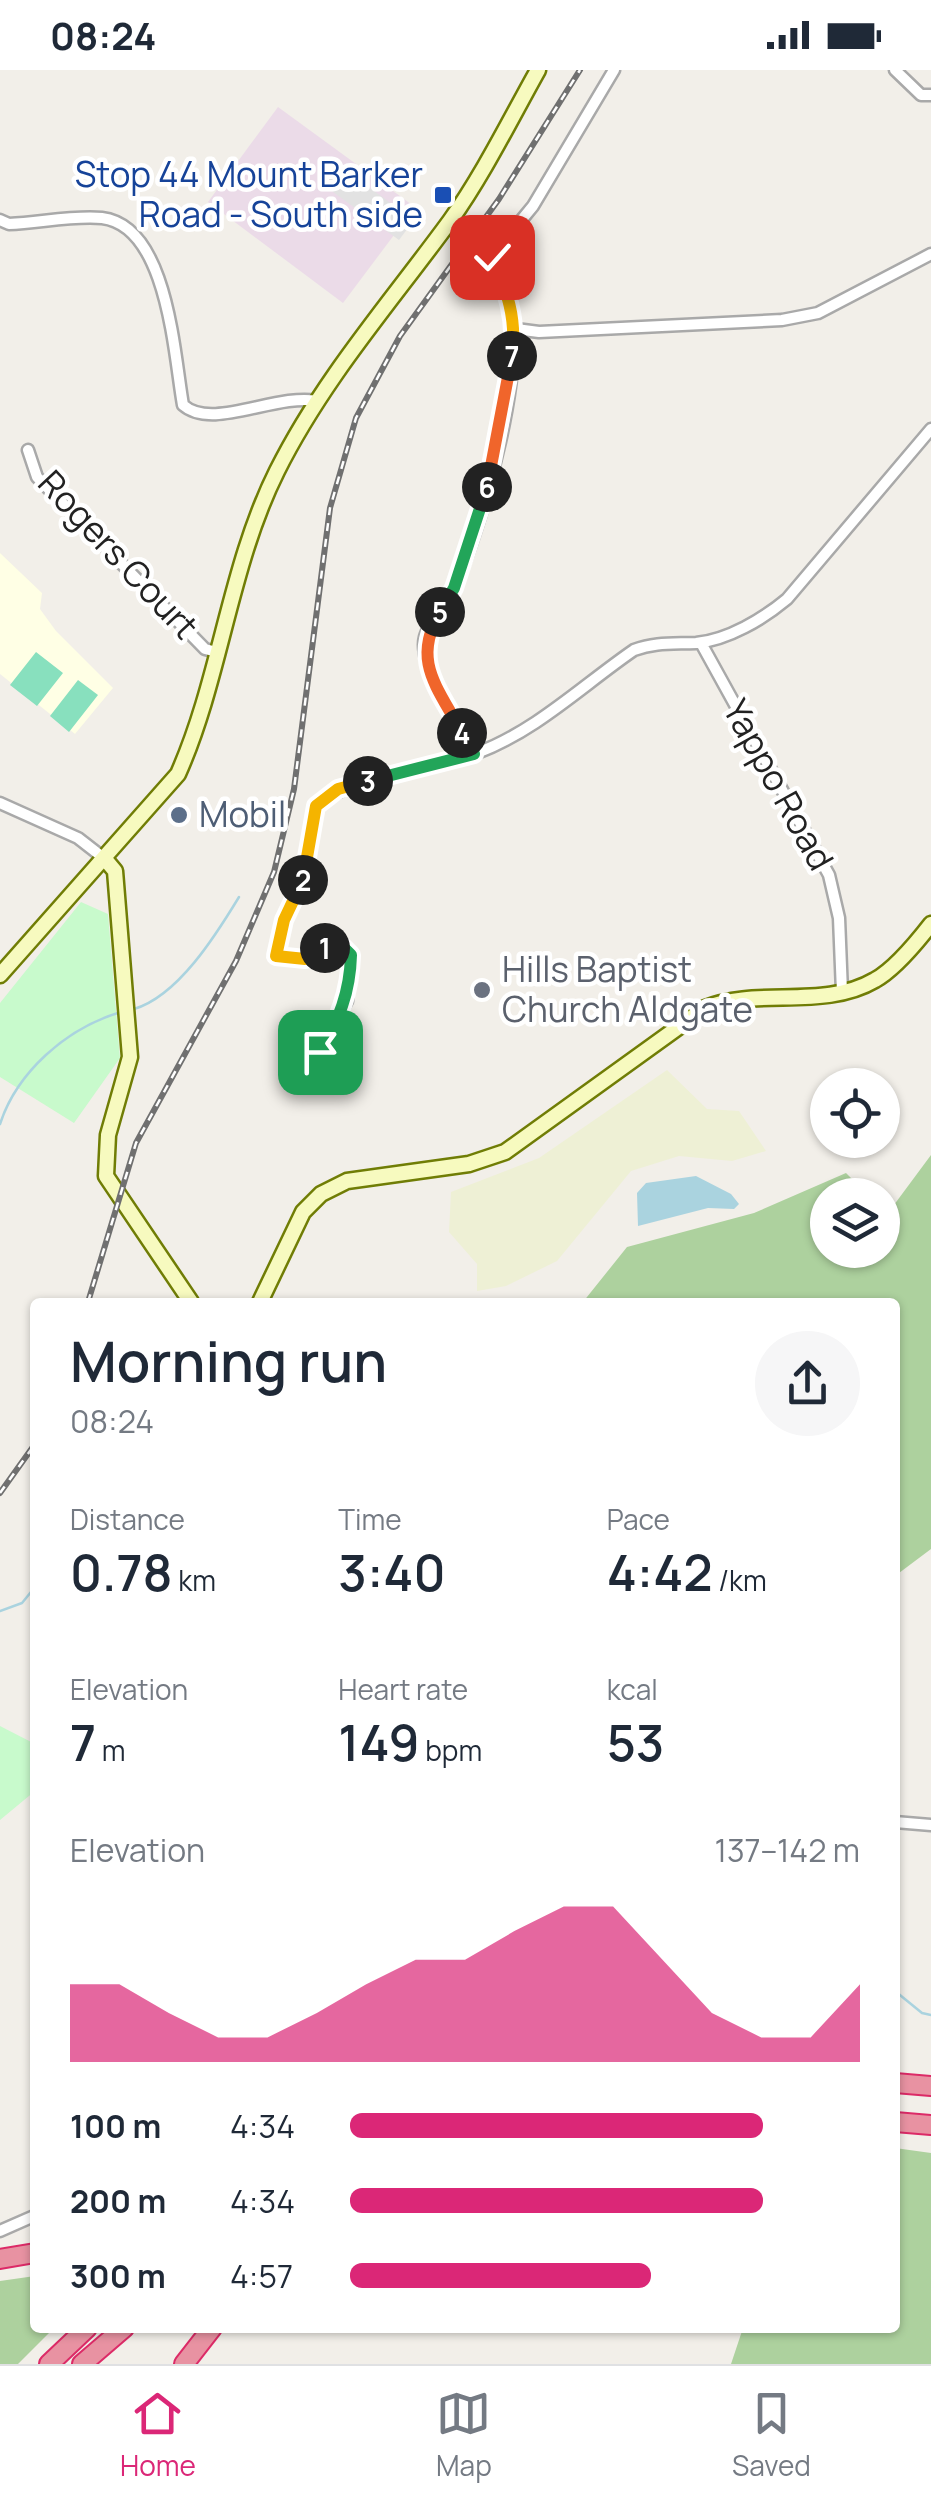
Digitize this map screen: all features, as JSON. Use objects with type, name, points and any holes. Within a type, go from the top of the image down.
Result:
[{"type":"highway","points":[[900,2083],[931,2086]]},
{"type":"highway","points":[[900,2123],[931,2126]]},
{"type":"highway","points":[[0,2259],[30,2254]]},
{"type":"highway","points":[[49,2364],[82,2333]]},
{"type":"highway","points":[[82,2364],[118,2333]]},
{"type":"highway","points":[[184,2364],[208,2333]]},
{"type":"main road","points":[[0,976],[178,774],[195,736],[241,564],[276,473],[376,313],[451,219],[538,70]]},
{"type":"main road","points":[[105,859],[115,871],[130,1057],[108,1135],[106,1176],[188,1298]]},
{"type":"main road","points":[[262,1298],[303,1212],[321,1194],[347,1181],[469,1164],[505,1152],[718,1003],[730,998],[842,992],[876,980],[931,924]]},
{"type":"street","points":[[492,257],[533,206],[614,70]]},
{"type":"street","points":[[896,70],[921,95],[931,95]]},
{"type":"street","points":[[0,220],[10,224],[102,218],[134,235],[153,261],[183,405],[192,413],[218,414],[295,397],[318,401]]},
{"type":"street","points":[[451,219],[492,257],[508,293],[516,329],[499,440],[478,525],[454,588],[425,638],[428,669],[474,754]]},
{"type":"street","points":[[516,329],[539,332],[782,320],[818,313],[931,254]]},
{"type":"street","points":[[320,1052],[347,1000],[351,955],[342,946],[329,946],[305,959],[276,956],[284,920],[304,878],[316,806],[338,789],[474,754],[542,717],[634,650],[651,643],[701,643],[761,620],[787,599],[931,430]]},
{"type":"street","name":"Rogers Court","points":[[28,450],[37,477],[206,648],[216,652]]},
{"type":"street","name":"Yappo Road","points":[[701,643],[830,875],[839,918],[842,992]]},
{"type":"street","points":[[0,802],[78,838],[105,859]]},
{"type":"street","points":[[900,1822],[931,1825]]},
{"type":"street","points":[[0,2231],[30,2218]]},
{"type":"shaded area","points":[[278,107],[415,207],[343,303],[208,202]]},
{"type":"shaded area","points":[[326,156],[414,220],[399,240],[329,189],[332,184],[323,178],[328,171],[320,165]]},
{"type":"shaded area","points":[[0,553],[42,593],[40,609],[56,631],[113,688],[75,734],[0,674]]},
{"type":"shaded area","points":[[667,1070],[707,1109],[739,1111],[766,1151],[732,1161],[679,1156],[631,1171],[557,1261],[506,1286],[477,1291],[477,1264],[449,1232],[451,1192],[539,1158]]},
{"type":"green space","points":[[36,652],[63,673],[37,706],[10,685]]},
{"type":"green space","points":[[78,680],[98,695],[69,732],[50,716]]},
{"type":"green space","points":[[81,902],[108,914],[120,1058],[74,1123],[0,1077],[0,1003]]},
{"type":"green space","points":[[931,1155],[931,1549],[900,1572],[900,1298],[586,1298],[627,1247],[754,1213],[810,1189],[810,1268],[900,1268],[900,1197]]},
{"type":"green space","points":[[0,1726],[30,1741],[30,1795],[0,1820]]},
{"type":"green space","points":[[900,2149],[931,2153],[931,2364],[731,2364],[741,2333],[900,2333]]},
{"type":"green space","points":[[30,2277],[30,2333],[49,2333],[18,2364],[0,2364],[0,2281]]},
{"type":"water","points":[[696,1176],[731,1194],[739,1204],[734,1209],[708,1208],[638,1226],[637,1193],[646,1183]]},
{"type":"waterway","points":[[134,1009],[150,1002],[180,978],[239,897]]},
{"type":"waterway","points":[[0,1124],[18,1087],[46,1055],[80,1030],[118,1013]]},
{"type":"waterway","points":[[0,1611],[22,1603],[30,1593]]},
{"type":"waterway","points":[[900,1995],[922,2013],[931,2015]]},
{"type":"railway","points":[[89,1298],[136,1143],[236,961],[274,872],[294,789],[330,508],[356,418],[400,336],[499,199],[580,70]]},
{"type":"railway","points":[[0,1493],[30,1451]]},
{"type":"place","name":"Stop 44 Mount Barker Road - South side","points":[[443,195]]},
{"type":"place","name":"Mobil","points":[[179,815]]},
{"type":"place","name":"Hills Baptist Church Aldgate","points":[[482,990]]},
{"type":"route","points":[[320,1052],[347,1000],[351,955],[342,946],[329,946],[305,959],[276,956],[284,920],[304,878],[316,806],[338,789],[474,754],[428,669],[425,638],[454,588],[478,525],[499,440],[516,329],[508,293],[492,257]]}]
